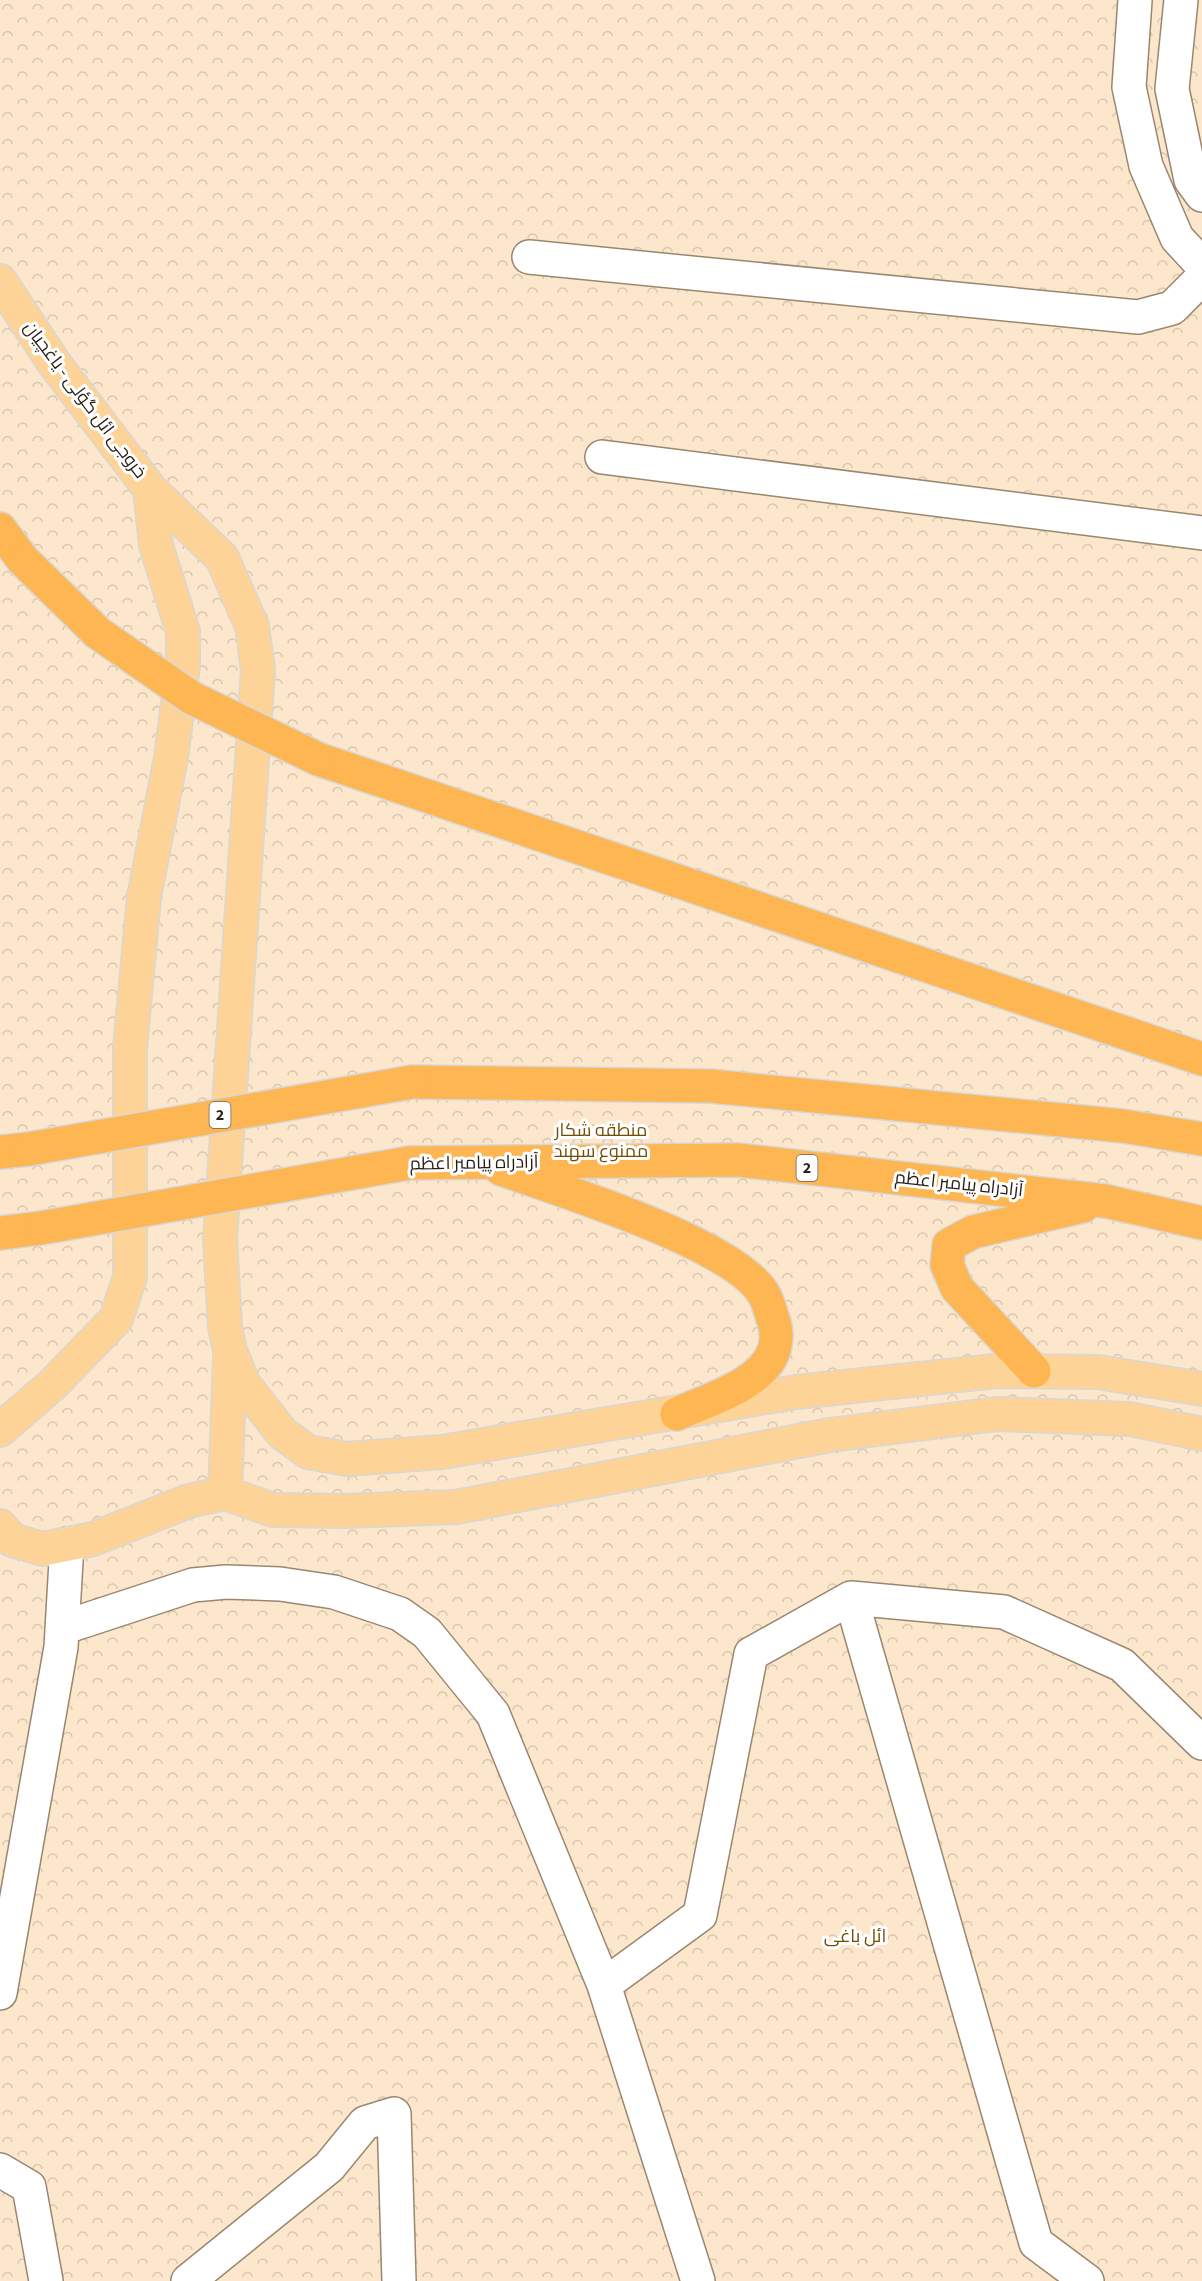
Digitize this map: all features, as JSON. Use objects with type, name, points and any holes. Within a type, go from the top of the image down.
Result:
[{"type":"highway","points":[[0,529],[23,560],[98,633],[192,698],[318,759],[1202,1059]]},
{"type":"highway","name":"2","points":[[15,1150],[411,1082],[710,1086],[1123,1126],[1202,1139]]},
{"type":"highway","name":"آزادراه پیامبر اعظم","points":[[0,1233],[41,1228],[409,1163],[479,1161],[738,1160],[1105,1201],[1202,1223]]},
{"type":"highway","points":[[479,1161],[634,1218],[701,1246],[744,1274],[763,1293],[778,1333],[768,1362],[745,1383],[677,1414]]},
{"type":"highway","points":[[1034,1371],[957,1288],[947,1265],[949,1245],[973,1232],[1105,1201]]},
{"type":"main road","name":"خروجی ائل گؤلی - یاغچیان","points":[[0,281],[54,363],[150,489],[222,558],[252,626],[258,670],[220,1239],[225,1326],[230,1351]]},
{"type":"main road","points":[[0,1431],[52,1385],[116,1319],[130,1278],[130,1048],[144,897],[171,758],[183,664],[183,632],[156,545],[150,489]]},
{"type":"main road","points":[[230,1351],[243,1383],[282,1433],[308,1452],[346,1459],[442,1452],[677,1414],[796,1392],[996,1371],[1098,1372],[1202,1389]]},
{"type":"main road","points":[[225,1493],[230,1351]]},
{"type":"main road","points":[[4,1532],[43,1549],[93,1539],[189,1502],[225,1493],[273,1510],[343,1511],[456,1507],[830,1435],[997,1414],[1130,1419],[1202,1434]]},
{"type":"street","points":[[1135,0],[1129,87],[1146,166],[1177,238],[1202,265]]},
{"type":"street","points":[[1188,6],[1172,89],[1191,180],[1202,195]]},
{"type":"street","points":[[530,257],[1138,317],[1172,309],[1202,278]]},
{"type":"street","points":[[602,457],[1202,533]]},
{"type":"street","points":[[0,1993],[61,1647],[67,1544]]},
{"type":"street","points":[[62,1628],[193,1585],[226,1582],[280,1584],[334,1592],[400,1614],[428,1633],[493,1714],[604,1985],[698,2281]]},
{"type":"street","points":[[604,1985],[700,1915],[752,1654],[851,1598],[1004,1612],[1122,1665],[1202,1743]]},
{"type":"street","points":[[851,1598],[1036,2243],[1087,2281]]},
{"type":"street","points":[[188,2281],[329,2167],[365,2123],[394,2114],[399,2281]]},
{"type":"street","points":[[0,2170],[29,2187],[46,2281]]},
{"type":"green space","name":"منطقه شکار ممنوع سهند","points":[[0,0],[1202,0],[1202,2281],[0,2281]]},
{"type":"park label","name":"ائل باغی","points":[[855,1936]]}]
